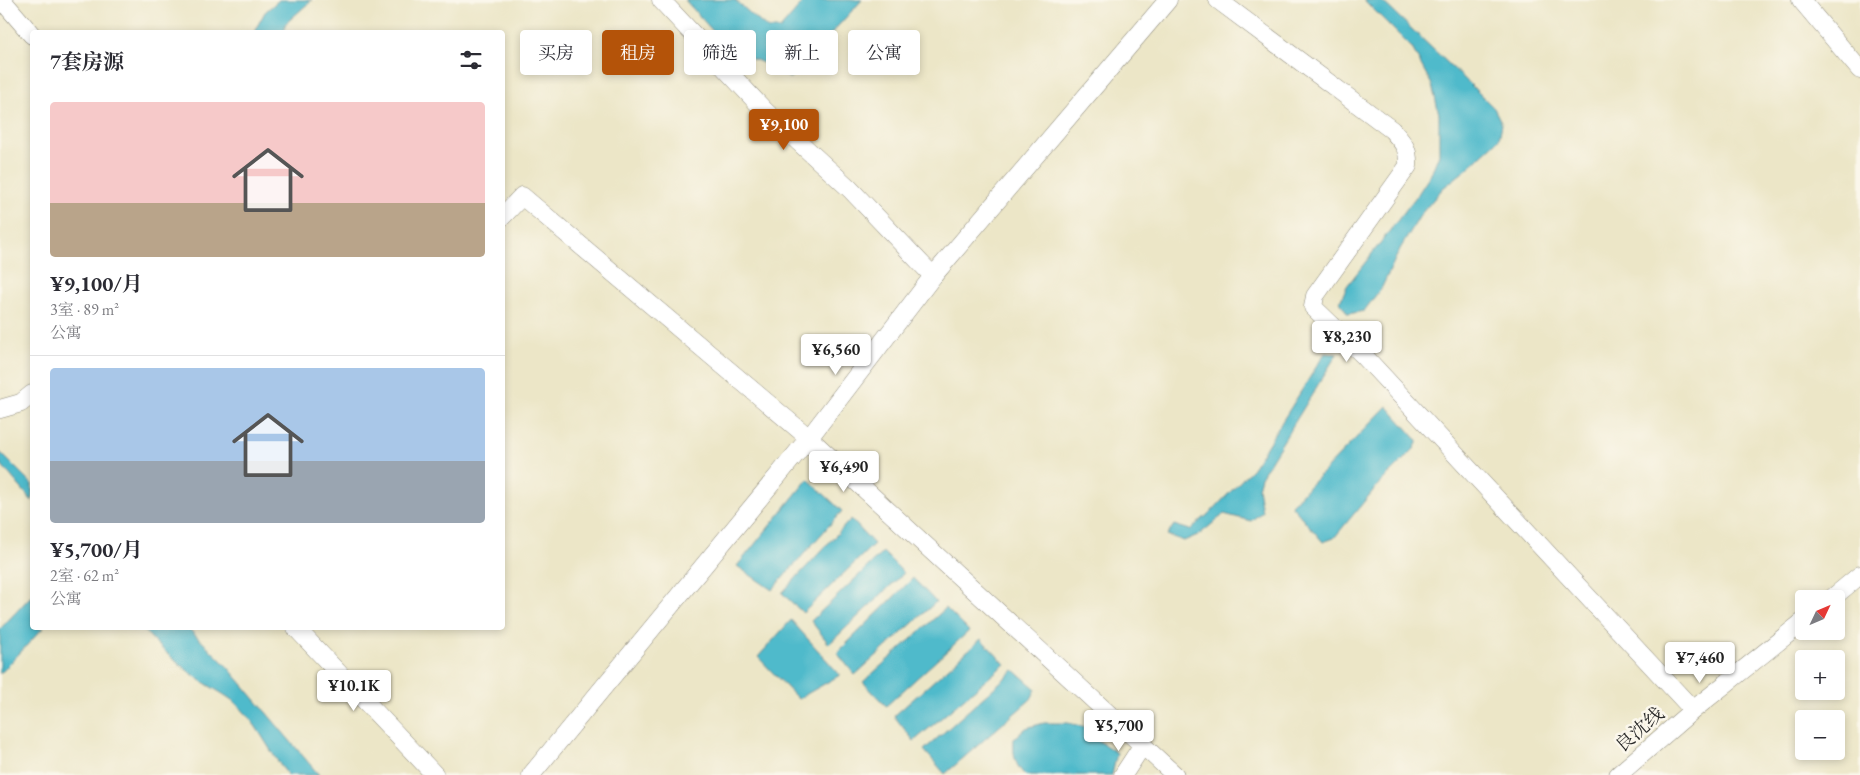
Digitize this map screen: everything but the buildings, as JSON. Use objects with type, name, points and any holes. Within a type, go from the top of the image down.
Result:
[{"type":"street","points":[[2,0],[30,33]]},
{"type":"street","points":[[661,0],[765,112],[850,190],[933,276]]},
{"type":"street","points":[[531,775],[809,438],[933,276],[1168,0]]},
{"type":"street","points":[[1218,0],[1392,130],[1404,144],[1409,154],[1408,166],[1314,296],[1313,307],[1364,356],[1693,710]]},
{"type":"street","points":[[1801,0],[1860,70]]},
{"type":"street","points":[[505,214],[522,196],[809,438],[1175,775]]},
{"type":"street","points":[[0,408],[21,402],[30,395]]},
{"type":"street","points":[[1841,590],[1860,575]]},
{"type":"street","name":"良沈线","points":[[1618,775],[1693,710],[1795,627]]},
{"type":"street","points":[[298,630],[436,775]]},
{"type":"street","points":[[1123,775],[1142,746]]},
{"type":"water","points":[[279,0],[312,0],[285,24],[285,30],[255,30],[265,12]]},
{"type":"water","points":[[685,0],[735,0],[768,29],[780,29],[805,0],[862,0],[834,30],[766,30],[766,65],[756,60],[756,30],[712,30]]},
{"type":"water","points":[[1364,0],[1381,0],[1494,108],[1502,124],[1499,139],[1443,188],[1421,214],[1400,249],[1382,287],[1364,311],[1348,314],[1340,302],[1347,286],[1418,194],[1431,174],[1439,154],[1439,114],[1432,85],[1412,48]]},
{"type":"water","points":[[1325,353],[1337,354],[1261,477],[1258,488],[1262,512],[1251,521],[1224,514],[1200,534],[1184,541],[1167,535],[1174,525],[1190,530],[1213,510],[1253,468]]},
{"type":"water","points":[[1387,406],[1418,441],[1414,449],[1377,486],[1334,538],[1323,542],[1291,505]]},
{"type":"water","points":[[0,452],[30,482],[30,499],[0,463]]},
{"type":"water","points":[[808,479],[842,511],[772,590],[737,566]]},
{"type":"water","points":[[851,519],[874,544],[803,613],[782,593]]},
{"type":"water","points":[[883,552],[904,573],[829,644],[811,621]]},
{"type":"water","points":[[913,578],[936,602],[855,675],[837,653]]},
{"type":"water","points":[[30,597],[30,630],[41,630],[0,674],[0,629]]},
{"type":"water","points":[[946,608],[969,631],[886,706],[863,682]]},
{"type":"water","points":[[791,620],[840,675],[798,699],[758,657]]},
{"type":"water","points":[[144,630],[190,630],[226,665],[319,775],[288,775],[241,708],[182,666]]},
{"type":"water","points":[[981,639],[1005,664],[914,741],[894,716]]},
{"type":"water","points":[[1014,670],[1036,689],[1031,699],[945,774],[924,750]]},
{"type":"water","points":[[1044,723],[1068,723],[1086,727],[1099,741],[1117,753],[1112,775],[1025,775],[1018,767],[1015,759],[1014,739],[1026,728]]}]
